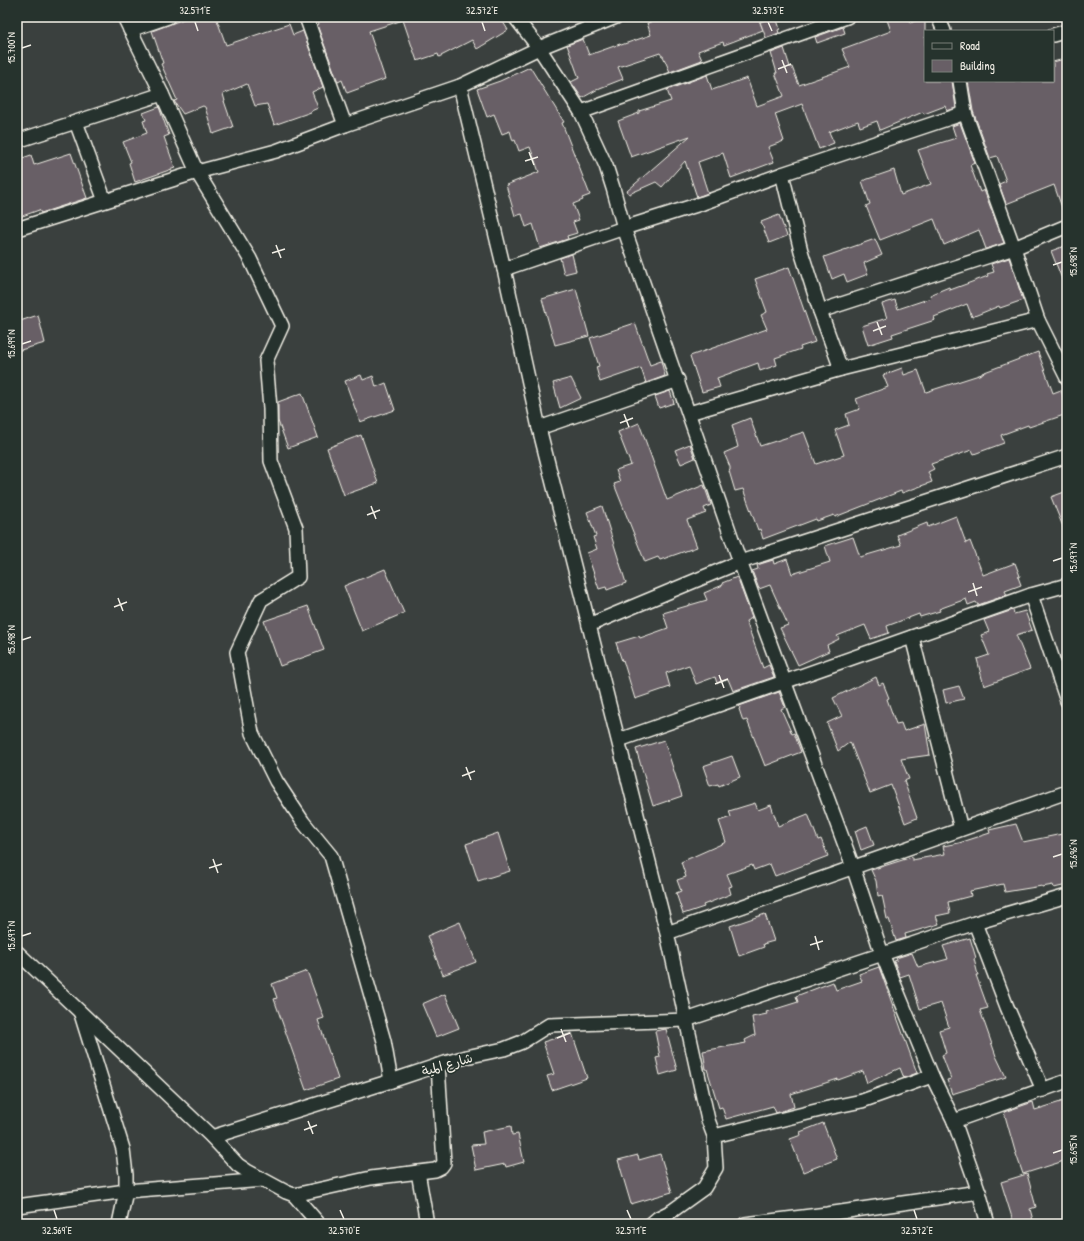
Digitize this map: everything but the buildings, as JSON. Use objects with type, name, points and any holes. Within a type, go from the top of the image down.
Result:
[{"type":"street","points":[[124,17],[162,94],[197,172],[250,259],[282,326],[266,361],[270,408],[271,461],[296,528],[298,577],[261,600],[237,652],[252,733],[276,781],[303,822],[331,856],[384,1041],[391,1081]]},
{"type":"street","points":[[130,30],[168,17]]},
{"type":"street","points":[[306,17],[345,125]]},
{"type":"street","points":[[515,17],[539,48],[581,112],[606,166],[624,228],[740,562],[853,867],[882,954],[932,1076],[954,1121],[979,1192],[988,1224]]},
{"type":"street","points":[[17,229],[197,172],[276,150],[460,86],[539,48],[616,17]]},
{"type":"street","points":[[581,112],[847,17]]},
{"type":"street","points":[[938,17],[944,30]]},
{"type":"street","points":[[1054,35],[1067,31]]},
{"type":"street","points":[[960,82],[965,113],[1014,248],[1038,320],[1067,378]]},
{"type":"street","points":[[460,86],[504,269],[539,428],[667,933],[708,1120],[714,1136],[716,1168],[704,1188],[651,1224]]},
{"type":"street","points":[[17,141],[162,94]]},
{"type":"street","points":[[504,269],[703,203],[782,174],[965,113]]},
{"type":"street","points":[[76,122],[105,201]]},
{"type":"street","points":[[782,174],[801,251],[820,311],[841,369]]},
{"type":"street","points":[[820,311],[1014,248],[1067,226]]},
{"type":"street","points":[[689,413],[841,369],[1038,320]]},
{"type":"street","points":[[539,428],[678,380]]},
{"type":"street","points":[[589,625],[740,562],[1067,456]]},
{"type":"street","points":[[619,740],[1031,595],[1067,585]]},
{"type":"street","points":[[1031,595],[1067,701]]},
{"type":"street","points":[[912,637],[961,829]]},
{"type":"street","points":[[667,933],[1067,792]]},
{"type":"street","name":"شارع المية","points":[[212,1137],[438,1065],[504,1049],[522,1042],[549,1025],[686,1020],[975,923],[1067,896]]},
{"type":"street","points":[[975,923],[1007,1007],[1043,1090]]},
{"type":"street","points":[[17,952],[212,1137],[238,1164],[263,1180],[294,1195],[319,1224]]},
{"type":"street","points":[[81,1012],[123,1149],[126,1191],[119,1224]]},
{"type":"street","points":[[294,1195],[356,1181],[435,1170],[441,1167],[444,1163],[438,1065]]},
{"type":"street","points":[[714,1136],[862,1101],[932,1076]]},
{"type":"street","points":[[954,1121],[1067,1081]]},
{"type":"street","points":[[418,1172],[427,1224]]},
{"type":"street","points":[[17,1206],[126,1191],[263,1180]]},
{"type":"street","points":[[745,1224],[827,1214],[979,1192]]}]
